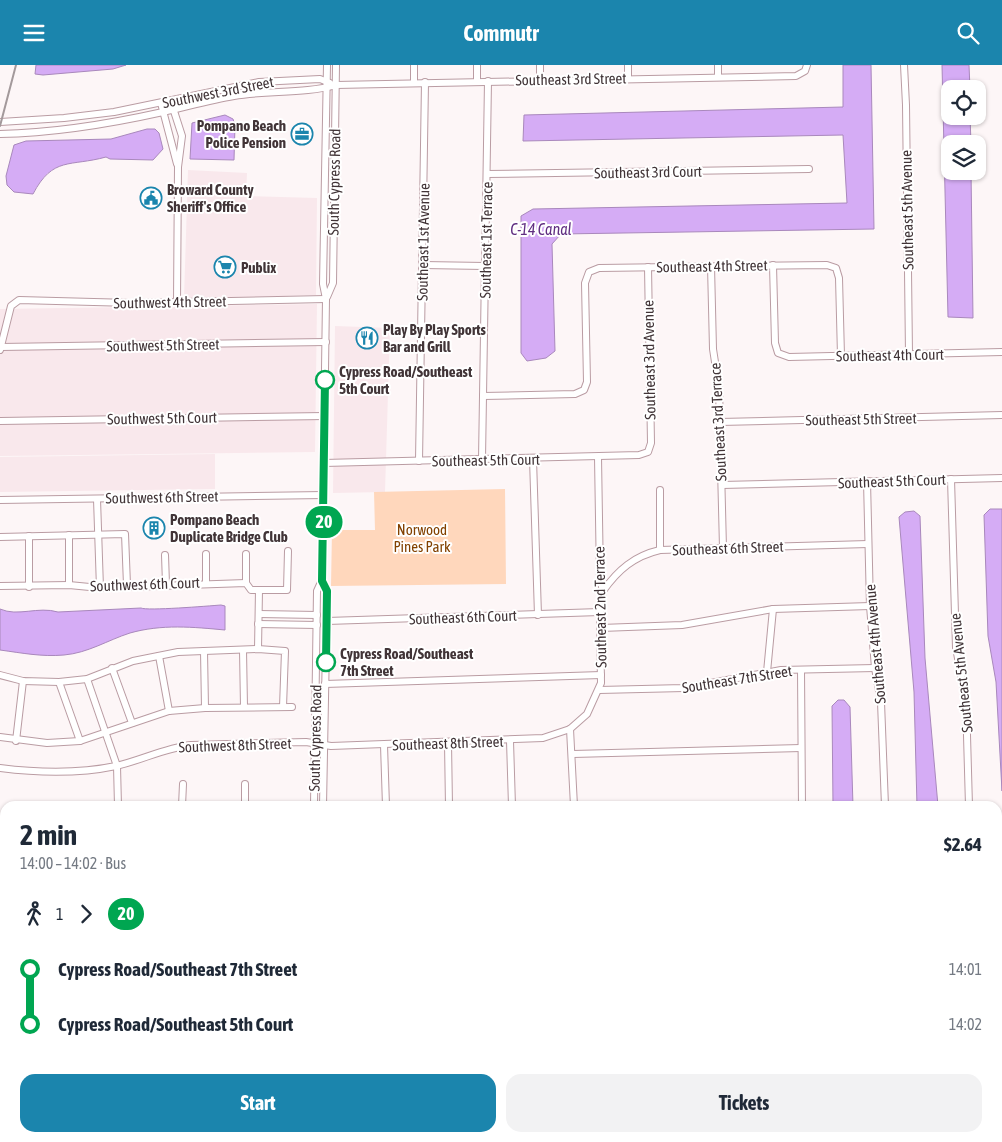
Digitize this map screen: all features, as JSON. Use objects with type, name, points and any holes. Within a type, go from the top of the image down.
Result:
[{"type":"street","name":"South Cypress Road","points":[[314,801],[317,591],[322,581],[324,495],[326,299],[323,284],[327,65]]},
{"type":"street","name":"South Cypress Road","points":[[326,299],[332,283],[336,65]]},
{"type":"street","points":[[414,65],[414,83]]},
{"type":"street","points":[[477,65],[478,81]]},
{"type":"street","points":[[540,65],[540,80]]},
{"type":"street","points":[[628,65],[628,79]]},
{"type":"street","points":[[718,65],[718,77]]},
{"type":"street","name":"Southeast 5th Avenue","points":[[904,65],[909,354]]},
{"type":"street","name":"Southeast 3rd Street","points":[[336,85],[796,76],[806,68]]},
{"type":"street","name":"Southwest 3rd Street","points":[[0,122],[88,115],[161,103],[259,82],[305,79],[336,85]]},
{"type":"street","name":"Southeast 1st Terrace","points":[[482,459],[488,81]]},
{"type":"street","name":"Southeast 1st Avenue","points":[[419,461],[425,83]]},
{"type":"street","name":"Southwest 3rd Street","points":[[0,134],[83,127],[261,92],[326,84]]},
{"type":"street","points":[[171,100],[182,136],[178,167],[177,302]]},
{"type":"street","points":[[161,103],[178,167]]},
{"type":"street","name":"Southeast 3rd Court","points":[[487,174],[809,169]]},
{"type":"street","name":"Southeast 4th Street","points":[[483,396],[575,394],[584,390],[587,382],[585,283],[589,272],[599,268],[825,264],[836,268],[839,278],[840,356]]},
{"type":"street","points":[[423,265],[485,266]]},
{"type":"street","name":"Southeast 4th Court","points":[[773,265],[775,343],[778,353],[789,357],[1002,352]]},
{"type":"street","name":"Southeast 3rd Terrace","points":[[711,266],[713,349],[718,373],[724,548]]},
{"type":"street","name":"Southeast 3rd Avenue","points":[[648,267],[651,443],[648,452]]},
{"type":"street","name":"Southwest 4th Street","points":[[0,348],[11,306],[19,300],[177,302],[326,299]]},
{"type":"street","name":"Southwest 5th Street","points":[[0,348],[326,343]]},
{"type":"street","name":"Southeast 5th Street","points":[[720,423],[1002,415]]},
{"type":"street","name":"Southwest 5th Court","points":[[0,421],[325,416]]},
{"type":"street","name":"Southeast 5th Court","points":[[324,463],[598,457],[639,455],[648,452]]},
{"type":"street","name":"Southeast 2nd Terrace","points":[[570,729],[587,714],[599,690],[601,675],[600,612],[603,591],[600,579],[598,457]]},
{"type":"street","points":[[533,459],[538,615]]},
{"type":"street","name":"Southeast 5th Court","points":[[722,485],[1002,478]]},
{"type":"street","name":"Southeast 5th Avenue","points":[[951,479],[956,648],[966,700],[969,801]]},
{"type":"street","name":"Southeast 4th Avenue","points":[[868,481],[870,606],[875,668],[881,702],[884,801]]},
{"type":"street","points":[[660,490],[660,550]]},
{"type":"street","name":"Southwest 6th Street","points":[[0,501],[324,495]]},
{"type":"street","points":[[97,499],[100,588]]},
{"type":"street","points":[[0,537],[125,534],[127,585]]},
{"type":"street","points":[[70,535],[70,585]]},
{"type":"street","points":[[29,536],[29,587]]},
{"type":"street","name":"Southeast 6th Street","points":[[603,591],[614,575],[633,560],[660,550],[868,544]]},
{"type":"street","name":"Southwest 6th Court","points":[[0,586],[70,585],[100,588],[127,585],[246,583],[251,590],[287,590],[288,551]]},
{"type":"street","points":[[206,554],[206,583]]},
{"type":"street","points":[[246,554],[246,583]]},
{"type":"street","points":[[165,555],[166,584]]},
{"type":"street","name":"South Cypress Road","points":[[322,581],[327,591],[323,801]]},
{"type":"street","points":[[258,649],[259,590]]},
{"type":"street","points":[[601,628],[682,625],[774,609],[870,606]]},
{"type":"street","points":[[767,672],[774,609]]},
{"type":"street","name":"Southeast 6th Court","points":[[327,621],[600,612]]},
{"type":"street","points":[[259,614],[317,615]]},
{"type":"street","points":[[258,624],[317,625]]},
{"type":"street","points":[[0,675],[23,681],[59,682],[87,679],[112,668],[178,652],[258,649],[284,651],[283,707]]},
{"type":"street","points":[[243,650],[244,707]]},
{"type":"street","points":[[204,651],[205,708]]},
{"type":"street","points":[[159,656],[169,711]]},
{"type":"street","points":[[112,668],[132,723]]},
{"type":"street","name":"Southeast 7th Street","points":[[599,690],[684,688],[767,672],[875,668]]},
{"type":"street","points":[[801,670],[802,801]]},
{"type":"street","points":[[325,684],[601,675]]},
{"type":"street","points":[[87,679],[117,766],[118,801]]},
{"type":"street","points":[[16,741],[23,681]]},
{"type":"street","points":[[59,682],[80,741]]},
{"type":"street","points":[[0,737],[16,741],[47,743],[80,741],[169,711],[205,708],[292,707]]},
{"type":"street","points":[[570,729],[573,754],[574,801]]},
{"type":"street","name":"Southeast 8th Street","points":[[324,745],[510,741],[543,738],[570,729]]},
{"type":"street","points":[[510,741],[512,801]]},
{"type":"street","points":[[448,743],[449,801]]},
{"type":"street","name":"Southwest 8th Street","points":[[0,768],[43,773],[117,766],[174,747],[191,745],[324,745]]},
{"type":"street","points":[[384,745],[386,801]]},
{"type":"street","points":[[573,754],[801,748]]},
{"type":"street","points":[[182,784],[182,801]]},
{"type":"street","points":[[245,784],[245,801]]},
{"type":"shaded area","points":[[188,170],[247,173],[246,196],[317,198],[316,295],[184,299]]},
{"type":"shaded area","points":[[317,304],[315,452],[0,456],[0,309]]},
{"type":"shaded area","points":[[335,326],[390,328],[385,492],[333,493]]},
{"type":"shaded area","points":[[215,454],[215,489],[0,492],[0,457]]},
{"type":"green space","name":"Norwood Pines Park","points":[[505,489],[506,584],[331,586],[332,530],[375,530],[374,492]]},
{"type":"water","points":[[36,65],[126,65],[113,69],[43,75],[35,74]]},
{"type":"water","name":"C-14 Canal","points":[[843,65],[871,65],[874,229],[561,234],[552,244],[555,351],[546,358],[527,361],[521,353],[521,216],[533,209],[847,203],[843,135],[523,141],[524,115],[843,107]]},
{"type":"water","points":[[942,65],[969,65],[970,80],[942,80]]},
{"type":"water","points":[[225,115],[233,119],[235,125],[234,160],[190,159],[192,123]]},
{"type":"water","points":[[943,125],[970,125],[971,135],[944,135]]},
{"type":"water","points":[[147,129],[155,129],[159,133],[163,149],[153,160],[110,159],[106,157],[64,165],[55,168],[48,174],[40,182],[33,194],[14,192],[7,185],[6,176],[14,145],[26,141],[111,139]]},
{"type":"water","points":[[945,180],[971,180],[973,318],[948,317]]},
{"type":"water","points":[[990,509],[1002,509],[1002,791],[996,682],[988,636],[984,515]]},
{"type":"water","points":[[914,511],[920,516],[925,658],[938,801],[917,801],[914,692],[899,517],[905,512]]},
{"type":"water","points":[[225,606],[225,630],[189,627],[154,628],[130,633],[90,649],[64,655],[40,655],[0,650],[0,609],[14,612],[51,610],[58,612],[141,608],[166,609]]},
{"type":"water","points":[[838,700],[844,700],[850,707],[853,801],[833,801],[832,706]]},
{"type":"railway","points":[[0,126],[16,65]]},
{"type":"bus line","name":"20","points":[[325,380],[322,581],[327,591],[326,662]]},
{"type":"place","name":"Pompano Beach Police Pension","points":[[302,134]]},
{"type":"place","name":"Broward County Sheriff's Office","points":[[151,198]]},
{"type":"place","name":"Publix","points":[[225,267]]},
{"type":"place","name":"Play By Play Sports Bar and Grill","points":[[367,338]]},
{"type":"place","name":"Cypress Road/Southeast 5th Court","points":[[325,380]]},
{"type":"place","name":"Pompano Beach Duplicate Bridge Club","points":[[154,528]]},
{"type":"place","name":"Cypress Road/Southeast 7th Street","points":[[326,662]]}]
